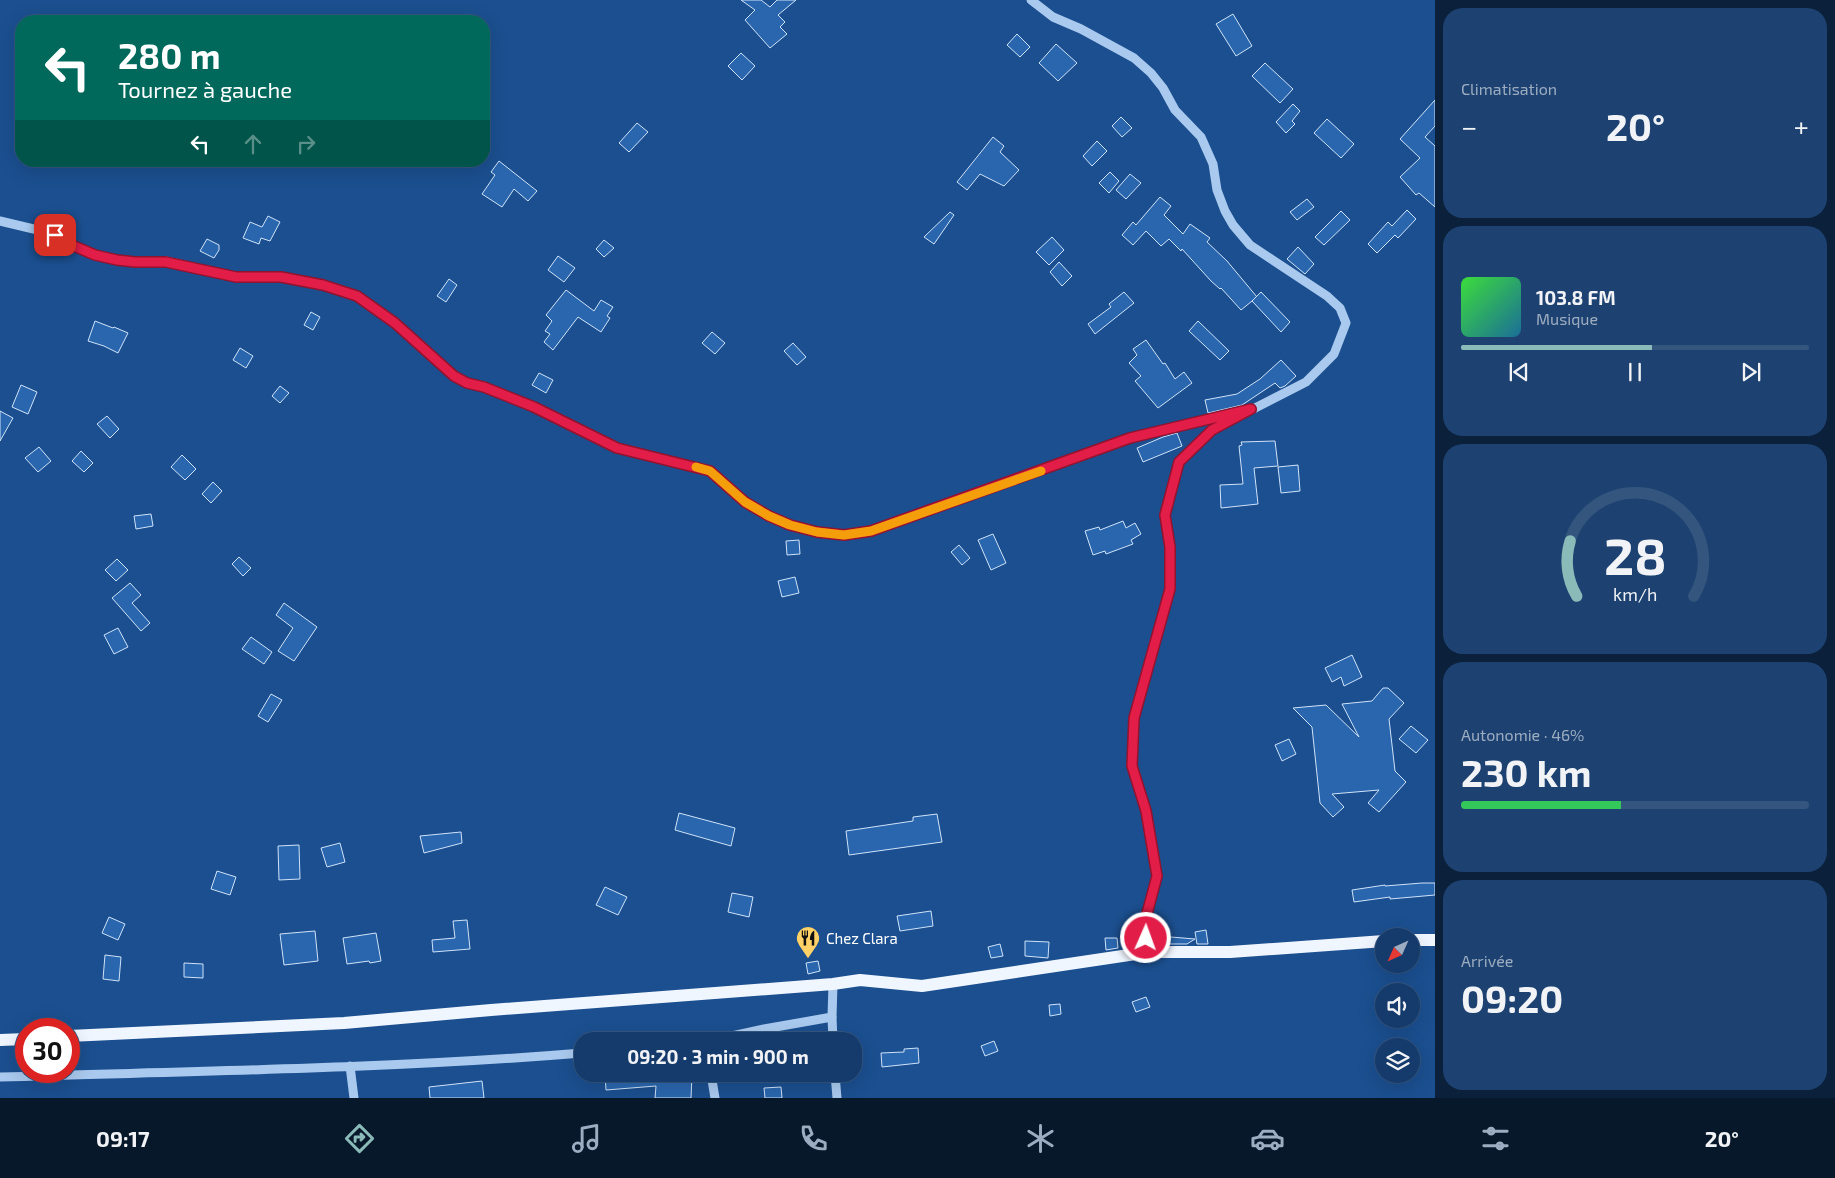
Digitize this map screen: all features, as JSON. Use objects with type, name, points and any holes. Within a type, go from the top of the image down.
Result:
[{"type":"main road","points":[[1420,940],[1435,940]]},
{"type":"main road","points":[[80,1035],[344,1023],[834,984],[860,980],[922,986],[1148,952],[1230,952],[1375,942]]},
{"type":"main road","points":[[0,1040],[15,1039]]},
{"type":"street","points":[[1031,0],[1053,17],[1081,29],[1134,58],[1151,73],[1163,88],[1175,110],[1201,137],[1213,164],[1225,212],[1233,225],[1250,245],[1327,296],[1340,308],[1346,323],[1334,354],[1306,382],[1212,430],[1179,462],[1165,515],[1170,547],[1170,589],[1134,718],[1132,766],[1146,811],[1157,876],[1144,925],[1148,952]]},
{"type":"street","points":[[0,221],[42,231],[95,255],[117,260],[166,262],[236,277],[281,277],[323,285],[357,296],[395,323],[454,376],[467,383],[484,387],[534,407],[617,448],[710,471],[745,502],[769,516],[790,525],[817,532],[844,535],[871,531],[1130,438],[1251,409]]},
{"type":"street","points":[[833,1032],[834,984]]},
{"type":"street","points":[[747,1032],[832,1017]]},
{"type":"street","points":[[0,1077],[350,1066],[524,1058],[574,1054]]},
{"type":"street","points":[[350,1066],[354,1098]]},
{"type":"street","points":[[712,1082],[715,1098]]},
{"type":"street","points":[[836,1082],[837,1098]]},
{"type":"building","points":[[741,0],[761,0],[770,7],[777,0],[796,0],[778,15],[785,22],[780,27],[787,34],[770,48],[745,20],[755,10]]},
{"type":"building","points":[[1233,14],[1252,46],[1236,56],[1216,24]]},
{"type":"building","points":[[1017,34],[1030,47],[1020,57],[1007,45]]},
{"type":"building","points":[[1056,44],[1077,63],[1058,81],[1039,63]]},
{"type":"building","points":[[741,53],[755,66],[742,80],[728,66]]},
{"type":"building","points":[[1265,63],[1293,89],[1280,103],[1252,76]]},
{"type":"building","points":[[1435,100],[1435,126],[1425,137],[1435,146],[1435,207],[1419,193],[1416,195],[1400,177],[1420,158],[1400,139]]},
{"type":"building","points":[[1293,104],[1300,111],[1292,121],[1295,124],[1286,133],[1276,122]]},
{"type":"building","points":[[1121,117],[1132,128],[1122,137],[1112,126]]},
{"type":"building","points":[[1327,119],[1354,144],[1341,158],[1314,133]]},
{"type":"building","points":[[637,123],[648,132],[629,152],[619,143]]},
{"type":"building","points":[[993,137],[1004,146],[1000,152],[1019,170],[1004,186],[980,174],[967,190],[957,182]]},
{"type":"building","points":[[1097,141],[1107,151],[1092,166],[1083,156]]},
{"type":"building","points":[[499,161],[537,191],[528,201],[514,189],[502,207],[482,194],[495,175],[491,172]]},
{"type":"building","points":[[1110,172],[1119,181],[1109,193],[1099,183]]},
{"type":"building","points":[[1130,174],[1141,183],[1126,199],[1116,190]]},
{"type":"building","points":[[1160,197],[1171,206],[1164,215],[1183,234],[1190,224],[1210,238],[1207,242],[1227,261],[1257,297],[1241,310],[1182,249],[1181,251],[1169,239],[1161,246],[1146,231],[1133,245],[1122,235],[1133,222],[1136,225]]},
{"type":"building","points":[[1307,199],[1314,207],[1297,220],[1290,212]]},
{"type":"building","points":[[1407,210],[1416,219],[1398,238],[1395,235],[1377,253],[1368,244],[1388,222],[1392,226]]},
{"type":"building","points":[[1341,211],[1350,220],[1324,245],[1315,237]]},
{"type":"building","points":[[950,212],[954,215],[934,244],[924,237]]},
{"type":"building","points":[[268,216],[280,222],[270,241],[261,238],[259,244],[243,238],[250,222],[262,227]]},
{"type":"building","points":[[1052,237],[1064,250],[1049,265],[1036,252]]},
{"type":"building","points":[[207,239],[219,245],[219,250],[214,258],[200,251]]},
{"type":"building","points":[[604,240],[614,248],[604,257],[596,249]]},
{"type":"building","points":[[1298,247],[1314,264],[1305,274],[1287,259]]},
{"type":"building","points":[[558,256],[575,268],[564,282],[548,270]]},
{"type":"building","points":[[1059,262],[1072,276],[1062,286],[1050,272]]},
{"type":"building","points":[[449,279],[457,285],[446,302],[437,296]]},
{"type":"building","points":[[566,290],[594,311],[601,300],[613,307],[607,316],[610,318],[601,332],[578,317],[553,350],[544,342],[550,334],[545,331],[552,321],[546,315]]},
{"type":"building","points":[[1124,292],[1134,303],[1095,334],[1088,324],[1111,307],[1109,304]]},
{"type":"building","points":[[1261,292],[1290,322],[1281,332],[1252,301]]},
{"type":"building","points":[[311,312],[320,317],[313,330],[304,325]]},
{"type":"building","points":[[95,321],[128,333],[118,353],[88,341]]},
{"type":"building","points":[[1198,321],[1229,351],[1220,360],[1189,331]]},
{"type":"building","points":[[712,332],[725,343],[715,354],[702,343]]},
{"type":"building","points":[[1146,340],[1163,364],[1165,363],[1175,379],[1184,372],[1192,383],[1158,408],[1135,381],[1141,376],[1129,363],[1137,355],[1133,349]]},
{"type":"building","points":[[793,343],[806,357],[797,365],[784,351]]},
{"type":"building","points":[[240,348],[253,356],[246,368],[233,360]]},
{"type":"building","points":[[1281,360],[1296,376],[1285,386],[1280,388],[1275,383],[1242,405],[1208,413],[1205,400],[1237,394],[1260,379]]},
{"type":"building","points":[[539,373],[553,380],[546,393],[532,385]]},
{"type":"building","points":[[21,385],[37,392],[28,414],[12,407]]},
{"type":"building","points":[[280,386],[289,393],[280,403],[272,396]]},
{"type":"building","points":[[0,411],[13,418],[0,441]]},
{"type":"building","points":[[107,416],[119,429],[110,438],[97,424]]},
{"type":"building","points":[[1177,433],[1182,446],[1143,462],[1137,448]]},
{"type":"building","points":[[1275,441],[1278,466],[1254,468],[1258,504],[1221,508],[1220,485],[1243,484],[1239,446],[1242,445],[1241,442]]},
{"type":"building","points":[[39,447],[51,461],[38,472],[25,458]]},
{"type":"building","points":[[81,451],[93,463],[84,472],[72,461]]},
{"type":"building","points":[[182,455],[196,469],[185,480],[171,467]]},
{"type":"building","points":[[1298,465],[1300,491],[1281,493],[1278,467]]},
{"type":"building","points":[[213,482],[222,491],[211,503],[202,494]]},
{"type":"building","points":[[151,514],[153,526],[136,529],[134,516]]},
{"type":"building","points":[[1123,521],[1126,528],[1135,523],[1141,534],[1131,540],[1133,544],[1106,554],[1105,551],[1093,555],[1085,531],[1099,527],[1100,530]]},
{"type":"building","points":[[993,534],[1006,563],[991,570],[978,540]]},
{"type":"building","points":[[799,540],[800,554],[787,555],[786,541]]},
{"type":"building","points":[[959,545],[970,558],[962,565],[951,552]]},
{"type":"building","points":[[239,557],[251,568],[243,576],[232,564]]},
{"type":"building","points":[[117,559],[128,570],[116,581],[105,570]]},
{"type":"building","points":[[795,577],[799,593],[782,597],[778,581]]},
{"type":"building","points":[[130,583],[141,595],[132,603],[150,623],[141,631],[112,598]]},
{"type":"building","points":[[284,603],[317,627],[294,661],[278,651],[293,628],[276,615]]},
{"type":"building","points":[[118,628],[128,647],[114,654],[104,635]]},
{"type":"building","points":[[251,637],[272,652],[264,664],[242,649]]},
{"type":"building","points":[[1352,655],[1362,677],[1344,686],[1341,677],[1332,682],[1325,668]]},
{"type":"building","points":[[1383,688],[1388,688],[1404,703],[1389,719],[1395,771],[1406,782],[1379,812],[1368,803],[1379,790],[1332,794],[1344,807],[1333,817],[1320,803],[1312,727],[1293,708],[1326,705],[1359,737],[1342,704],[1372,701]]},
{"type":"building","points":[[271,694],[282,700],[268,722],[258,716]]},
{"type":"building","points":[[1411,726],[1428,740],[1416,753],[1399,739]]},
{"type":"building","points":[[1289,739],[1296,754],[1282,761],[1275,745]]},
{"type":"building","points":[[679,813],[735,828],[731,846],[675,830]]},
{"type":"building","points":[[937,814],[942,842],[849,855],[846,831],[913,821],[913,817]]},
{"type":"building","points":[[461,832],[462,843],[424,853],[420,836]]},
{"type":"building","points":[[340,843],[345,862],[327,867],[321,848]]},
{"type":"building","points":[[299,845],[300,879],[279,880],[278,846]]},
{"type":"building","points":[[217,871],[236,877],[230,895],[211,889]]},
{"type":"building","points":[[1435,883],[1435,895],[1390,899],[1390,897],[1354,902],[1352,890],[1385,885]]},
{"type":"building","points":[[605,887],[627,897],[618,915],[596,905]]},
{"type":"building","points":[[732,893],[753,897],[749,917],[728,912]]},
{"type":"building","points":[[931,911],[933,926],[900,931],[897,916]]},
{"type":"building","points":[[109,917],[125,924],[118,940],[102,933]]},
{"type":"building","points":[[467,920],[470,949],[433,952],[432,940],[455,938],[453,921]]},
{"type":"building","points":[[1206,930],[1208,944],[1197,944],[1195,932]]},
{"type":"building","points":[[315,931],[318,961],[284,965],[280,934]]},
{"type":"building","points":[[376,933],[381,961],[347,964],[343,938]]},
{"type":"building","points":[[1159,936],[1195,939],[1187,944],[1158,944]]},
{"type":"building","points":[[1105,938],[1117,938],[1118,948],[1106,950]]},
{"type":"building","points":[[1025,941],[1049,942],[1048,958],[1025,956]]},
{"type":"building","points":[[1000,944],[1003,956],[991,958],[988,947]]},
{"type":"building","points":[[105,955],[121,957],[119,981],[103,979]]},
{"type":"building","points":[[818,961],[820,971],[808,974],[806,963]]},
{"type":"building","points":[[184,963],[203,964],[203,978],[184,977]]},
{"type":"building","points":[[1146,997],[1150,1007],[1136,1012],[1132,1002]]},
{"type":"building","points":[[1060,1004],[1061,1014],[1050,1016],[1049,1005]]},
{"type":"building","points":[[994,1041],[998,1051],[985,1056],[981,1046]]},
{"type":"building","points":[[918,1048],[919,1063],[882,1067],[881,1053],[904,1052],[904,1049]]},
{"type":"building","points":[[482,1081],[484,1098],[430,1098],[429,1087]]},
{"type":"building","points":[[605,1082],[692,1082],[691,1098],[655,1098],[656,1086],[606,1090]]},
{"type":"building","points":[[781,1087],[782,1098],[765,1098],[764,1088]]},
{"type":"slow traffic","points":[[696,467],[710,471],[745,502],[769,516],[790,525],[817,532],[844,535],[871,531],[1041,471]]},
{"type":"place","name":"Chez Clara","points":[[808,959]]},
{"type":"route","points":[[55,235],[67,243],[95,255],[117,260],[135,262],[159,260],[236,277],[281,277],[323,285],[357,296],[395,323],[454,376],[467,383],[484,387],[534,407],[617,448],[710,471],[745,502],[769,516],[790,525],[817,532],[844,535],[871,531],[1130,438],[1251,409],[1212,430],[1179,462],[1165,515],[1170,547],[1170,589],[1134,718],[1132,766],[1146,811],[1157,876],[1144,925],[1146,938]]}]
